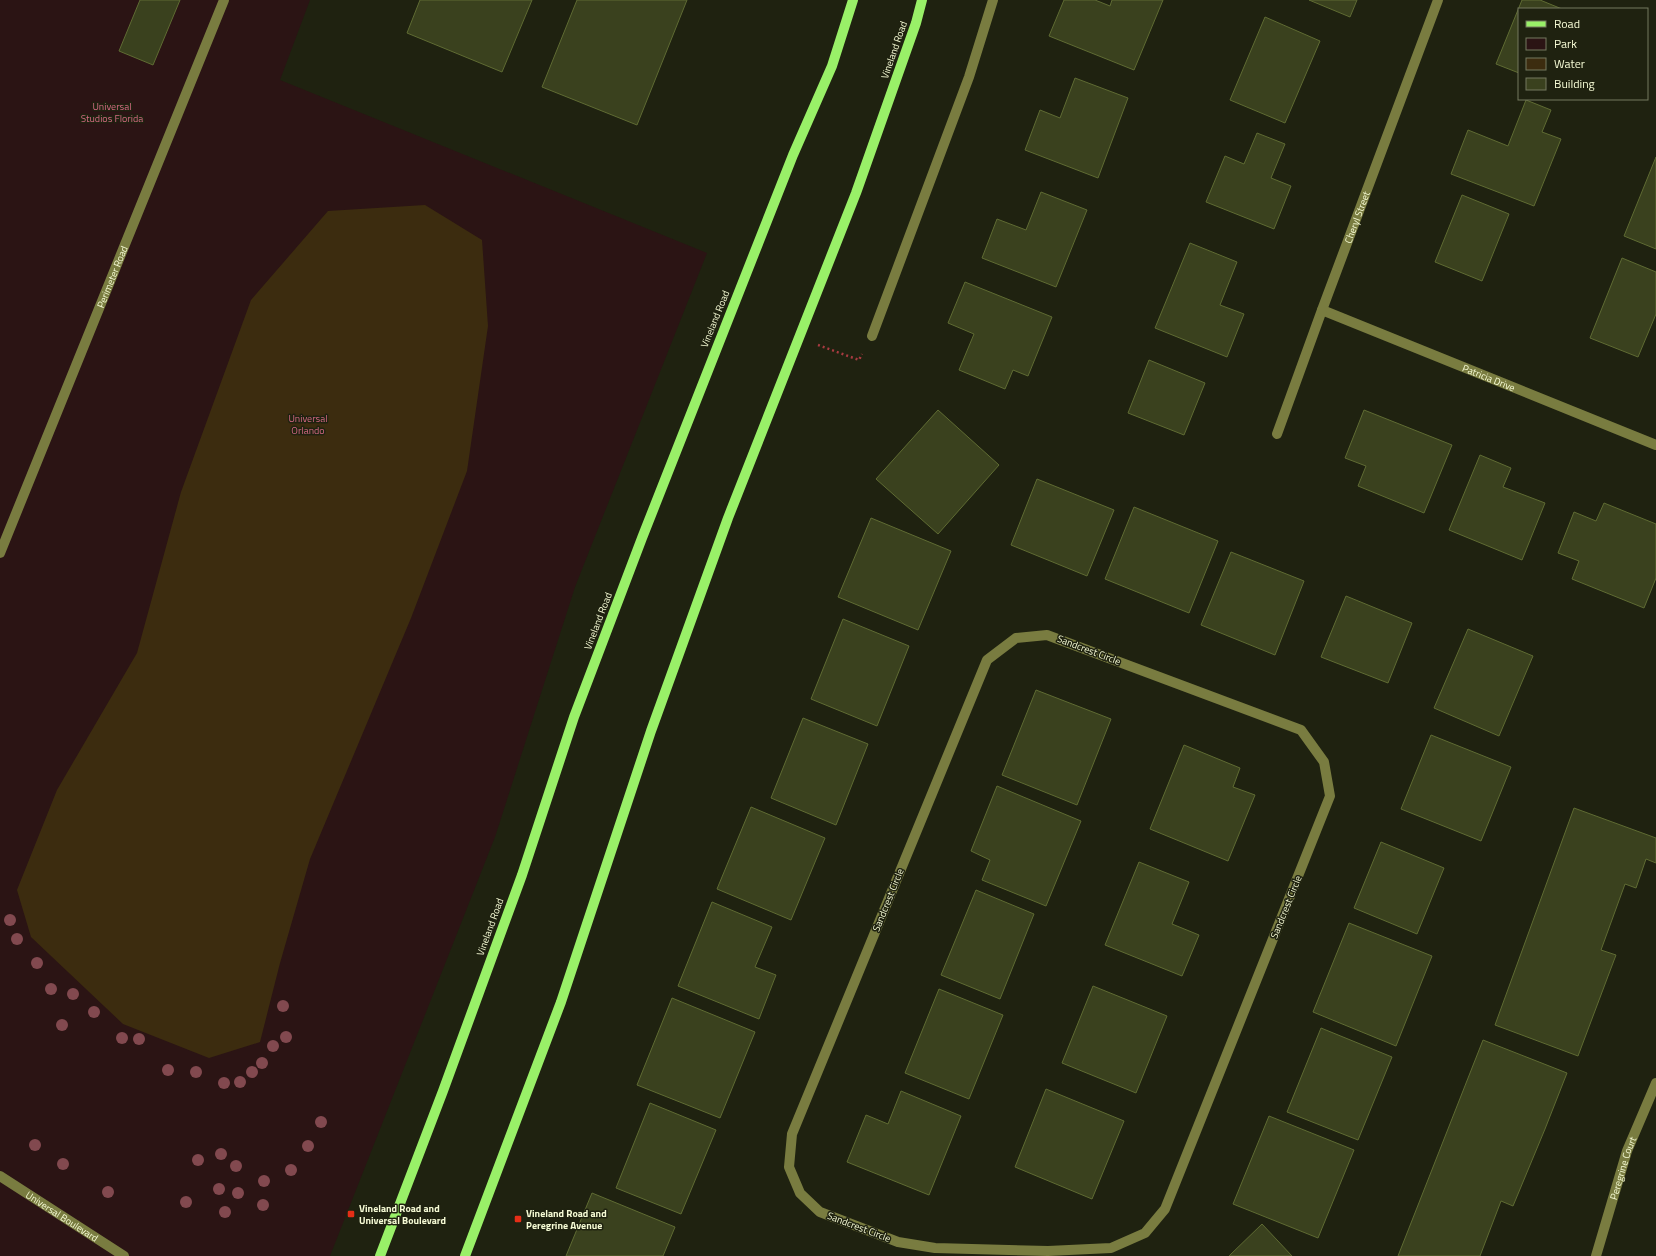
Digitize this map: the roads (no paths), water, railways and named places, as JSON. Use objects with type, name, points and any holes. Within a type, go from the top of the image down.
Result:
[{"type":"main road","name":"Vineland Road","points":[[380,1256],[520,882],[582,696],[642,538],[793,155],[832,66],[853,0]]},
{"type":"main road","name":"Vineland Road","points":[[465,1256],[561,1002],[651,731],[712,562],[856,193],[916,22],[922,0]]},
{"type":"street","name":"Perimeter Road","points":[[0,553],[224,0]]},
{"type":"street","points":[[872,336],[969,77],[993,0]]},
{"type":"street","name":"Cheryl Street","points":[[1277,434],[1438,0]]},
{"type":"street","name":"Patricia Drive","points":[[1322,310],[1656,445]]},
{"type":"street","name":"Sandcrest Circle","points":[[1047,635],[1301,730],[1324,762],[1330,796],[1165,1209],[1145,1233],[1111,1248],[1048,1254],[935,1248],[898,1242],[820,1212],[800,1193],[789,1167],[792,1134],[987,660],[1016,638],[1047,635]]},
{"type":"street","name":"Peregrine Court","points":[[1596,1256],[1627,1151],[1656,1083]]},
{"type":"street","name":"Universal Boulevard","points":[[0,1176],[124,1256]]},
{"type":"water","points":[[425,205],[482,240],[488,326],[467,471],[411,618],[310,859],[280,963],[260,1042],[209,1058],[123,1024],[31,937],[17,890],[57,790],[137,653],[181,492],[251,300],[328,211]]},
{"type":"place","name":"Vineland Road and Universal Boulevard","points":[[351,1214]]},
{"type":"place","name":"Vineland Road and Peregrine Avenue","points":[[518,1219]]},
{"type":"park label","name":"Universal Studios Florida","points":[[112,112]]},
{"type":"park label","name":"Universal Orlando","points":[[308,424]]}]
